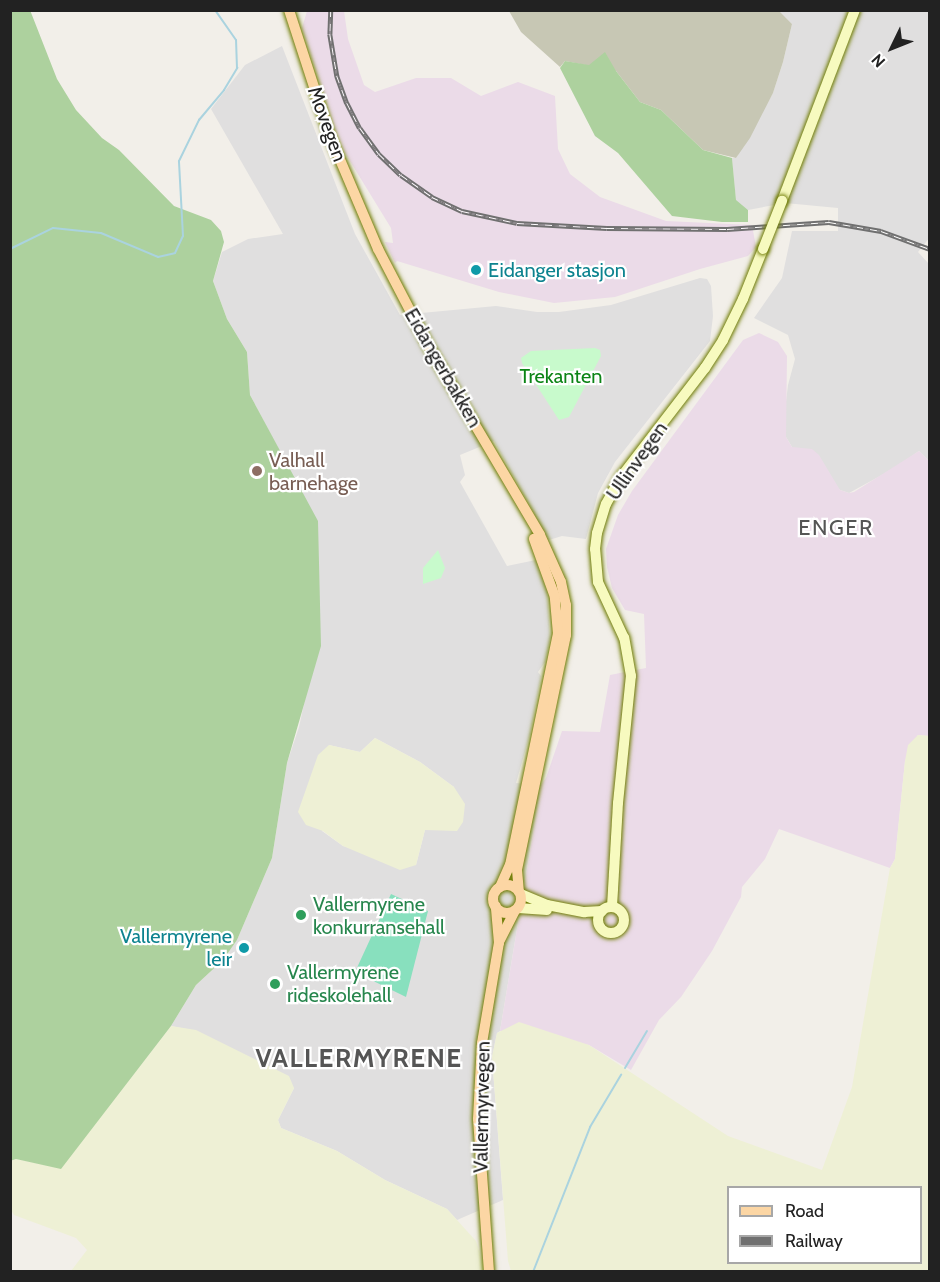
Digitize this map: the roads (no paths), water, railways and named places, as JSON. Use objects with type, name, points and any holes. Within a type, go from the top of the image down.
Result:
[{"type":"main road","name":"Movegen","points":[[289,10],[330,136],[372,234]]},
{"type":"main road","name":"Ullinvegen","points":[[607,909],[622,912],[623,927],[618,932],[610,934],[598,925],[598,918],[607,909],[631,676],[624,638],[598,582],[595,549],[597,532],[606,504],[621,477],[697,380],[723,340],[743,299],[763,249],[855,10]]},
{"type":"main road","name":"Eidangerbakken","points":[[372,234],[425,339],[518,499],[552,584],[563,625]]},
{"type":"main road","name":"Vallermyrvegen","points":[[489,1272],[480,1169],[478,1093],[485,1023],[499,943],[494,896],[510,865],[563,625]]},
{"type":"main road","name":"Vallermyrvegen","points":[[499,943],[516,909],[520,893],[517,870],[563,625]]},
{"type":"main road","points":[[500,887],[510,885],[520,893],[547,904],[584,912],[607,909]]},
{"type":"main road","points":[[496,906],[504,912],[537,908],[566,914],[598,925]]},
{"type":"waterway","points":[[10,249],[53,228],[101,233],[158,257],[175,253],[183,236],[179,161],[199,120],[224,90],[237,68],[236,40],[215,10]]},
{"type":"waterway","points":[[625,1068],[647,1031]]},
{"type":"waterway","points":[[533,1272],[590,1127],[621,1075]]},
{"type":"railway","points":[[331,10],[330,34],[337,76],[360,128],[379,154],[401,175],[432,197],[462,211],[517,223],[607,228],[727,229],[829,222],[881,231],[930,249]]},
{"type":"place","name":"Eidanger stasjon","points":[[476,270]]},
{"type":"place","name":"Valhall barnehage","points":[[257,471]]},
{"type":"place","name":"Vallermyrene konkurransehall","points":[[301,915]]},
{"type":"place","name":"Vallermyrene leir","points":[[244,948]]},
{"type":"place","name":"Vallermyrene rideskolehall","points":[[275,984]]},
{"type":"district","name":"ENGER","points":[[836,528]]},
{"type":"district","name":"VALLERMYRENE","points":[[359,1059]]},
{"type":"park label","name":"Trekanten","points":[[561,376]]}]
